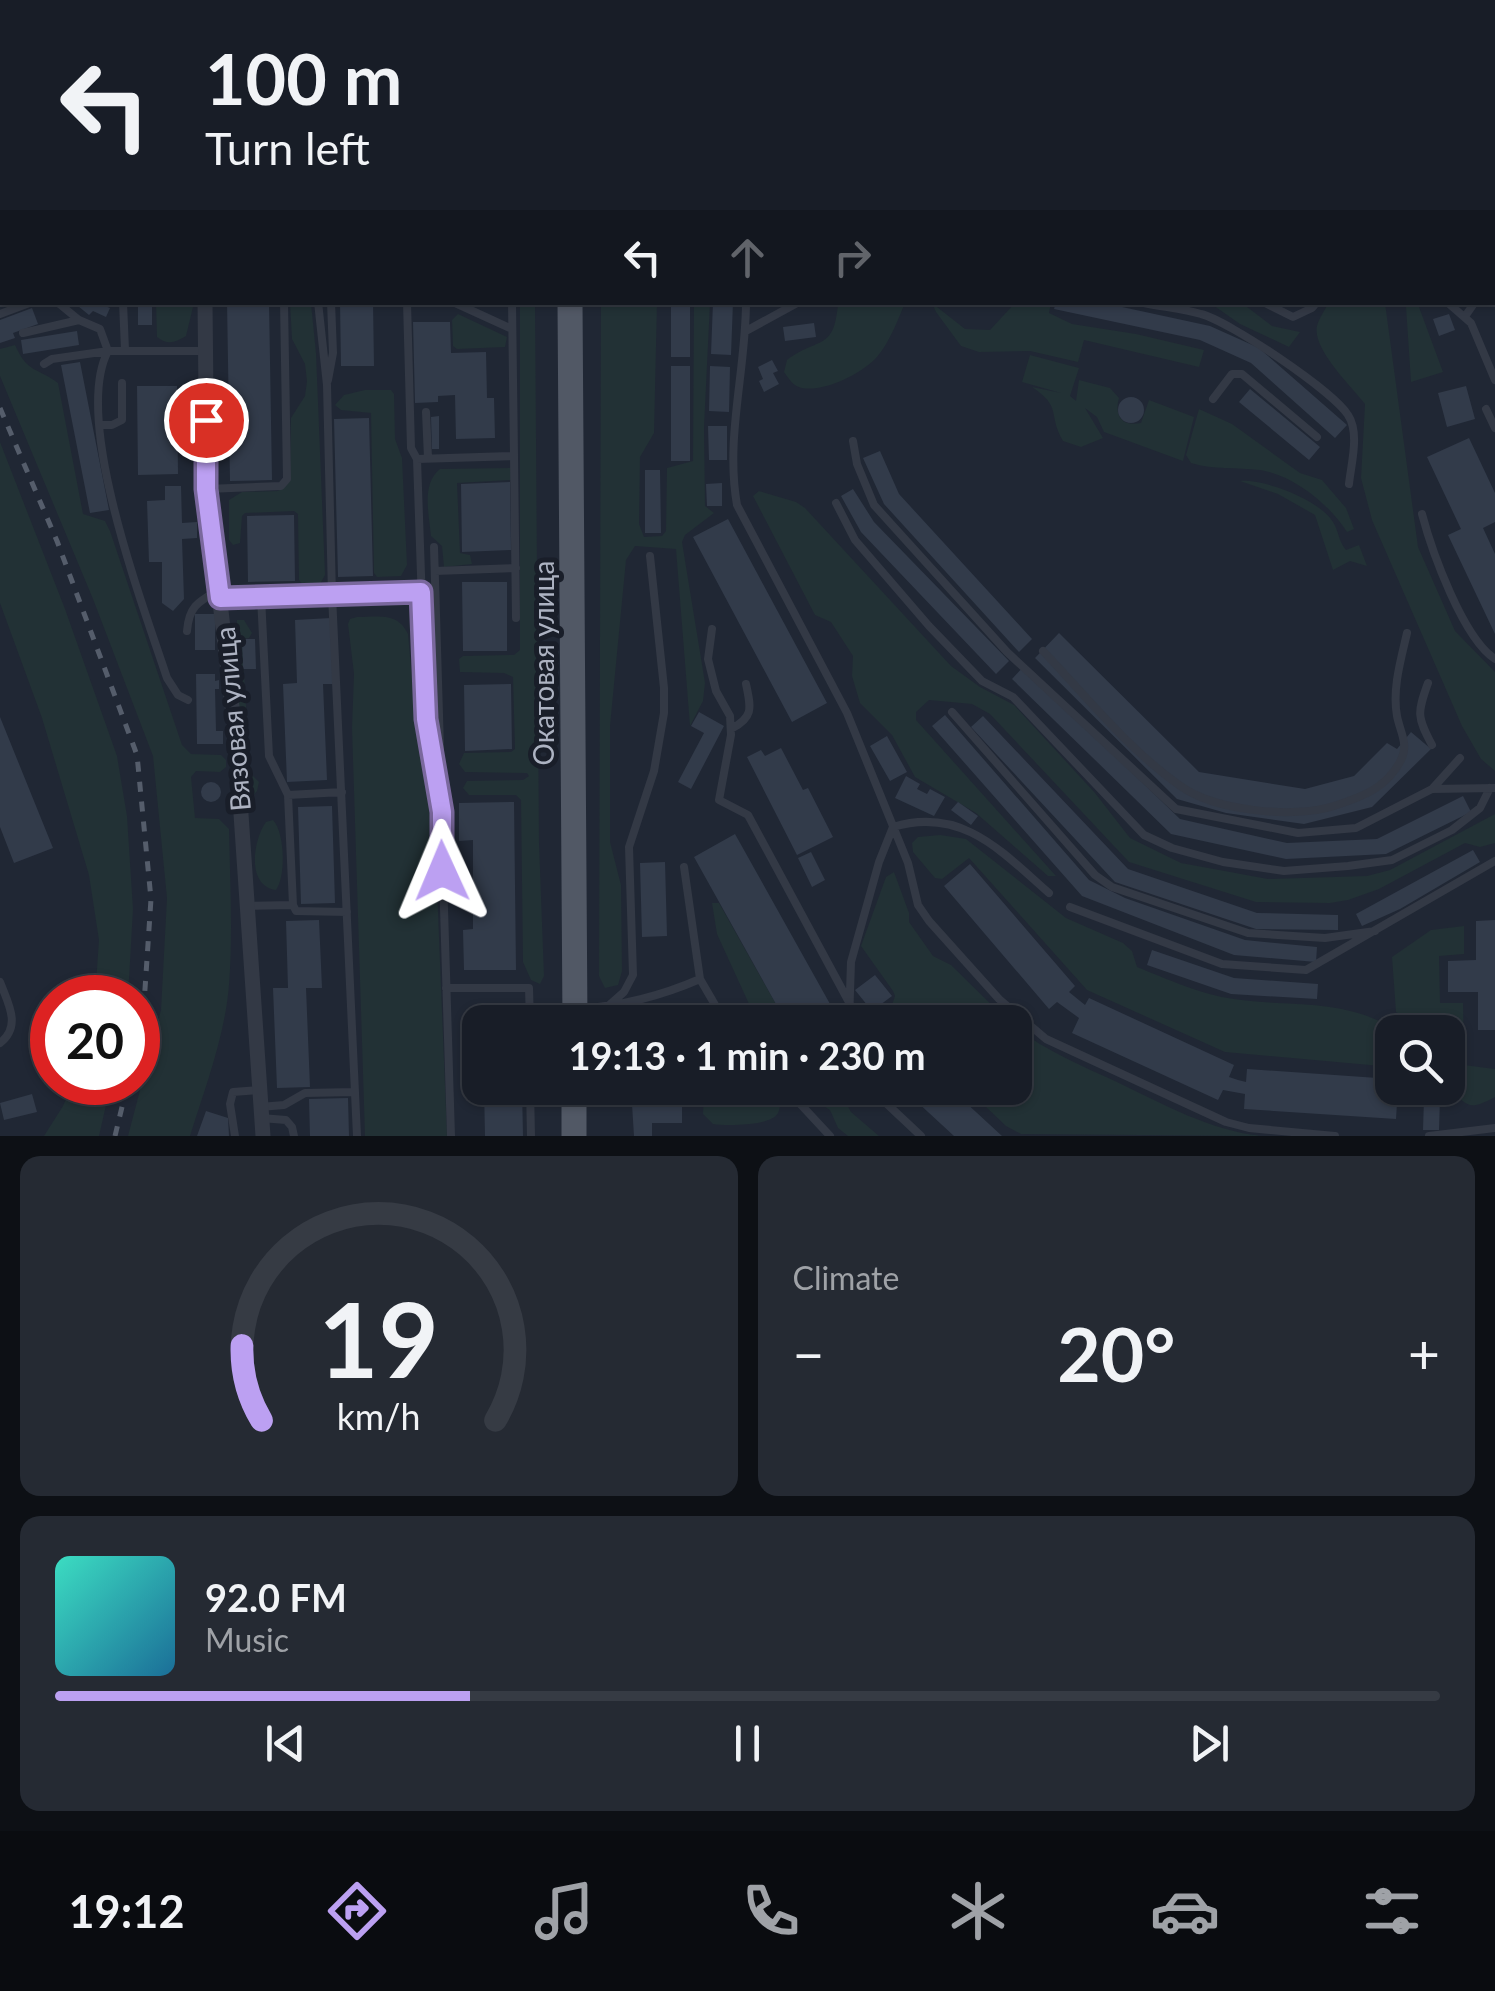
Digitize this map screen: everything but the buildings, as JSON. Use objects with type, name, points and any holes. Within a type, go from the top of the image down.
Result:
[{"type":"main road","name":"Окатовая улица","points":[[570,305],[575,1005]]},
{"type":"main road","points":[[574,1105],[574,1136]]},
{"type":"street","name":"Вязовая улица","points":[[205,305],[206,489],[236,741],[263,1136]]},
{"type":"lane","points":[[0,314],[16,305]]},
{"type":"lane","points":[[62,305],[100,329],[108,350],[99,376],[100,426],[119,533],[167,678],[178,694],[188,700]]},
{"type":"lane","points":[[123,305],[124,350]]},
{"type":"lane","points":[[206,489],[267,488],[281,486],[287,479],[284,305]]},
{"type":"lane","points":[[318,305],[327,384],[332,595],[357,1136]]},
{"type":"lane","points":[[327,384],[333,353],[331,305]]},
{"type":"lane","points":[[408,305],[411,448],[417,459],[426,719],[442,812]]},
{"type":"lane","points":[[459,305],[512,329]]},
{"type":"lane","points":[[512,305],[516,618]]},
{"type":"lane","points":[[746,305],[746,331],[736,388],[733,484],[737,505],[847,712],[928,922],[998,999],[1046,1039],[1236,1125],[1335,1136]]},
{"type":"lane","points":[[746,331],[794,305]]},
{"type":"lane","points":[[1156,305],[1204,314],[1254,339],[1348,414],[1354,432],[1349,484]]},
{"type":"lane","points":[[1269,305],[1293,317],[1314,305]]},
{"type":"lane","points":[[1452,305],[1466,316],[1495,380]]},
{"type":"lane","points":[[1466,316],[1472,305]]},
{"type":"lane","points":[[23,333],[80,320]]},
{"type":"lane","points":[[44,364],[52,359],[108,350],[204,351]]},
{"type":"lane","points":[[1212,399],[1232,374],[1242,374],[1317,437]]},
{"type":"lane","points":[[100,426],[122,420],[122,382]]},
{"type":"lane","points":[[1486,409],[1495,428]]},
{"type":"lane","points":[[426,412],[428,458]]},
{"type":"lane","points":[[854,442],[856,464],[874,505],[1007,652],[1176,809],[1298,834],[1356,828],[1432,789],[1460,758]]},
{"type":"lane","points":[[417,459],[514,456]]},
{"type":"lane","points":[[836,502],[855,540],[982,682],[1013,697],[1144,835],[1172,848],[1222,862],[1284,871],[1392,860],[1452,830],[1480,808],[1492,788]]},
{"type":"lane","points":[[1422,514],[1428,538],[1469,633],[1495,659]]},
{"type":"lane","points":[[434,547],[451,1136]]},
{"type":"lane","points":[[609,1005],[624,992],[633,975],[629,847],[654,772],[664,713],[650,556]]},
{"type":"lane","points":[[434,571],[516,568]]},
{"type":"lane","points":[[188,632],[188,612],[196,602],[220,594],[422,598],[435,602]]},
{"type":"lane","points":[[261,597],[269,756],[288,795],[293,905],[303,914],[347,912]]},
{"type":"lane","points":[[712,629],[708,659],[716,691],[730,716],[731,729],[719,800],[748,816],[850,1004]]},
{"type":"lane","points":[[1043,650],[1126,739],[1181,787],[1246,808],[1285,813],[1322,810],[1367,796],[1400,762],[1405,750],[1404,736],[1395,700],[1407,633]]},
{"type":"lane","points":[[1428,683],[1419,720],[1432,744]]},
{"type":"lane","points":[[731,729],[744,722],[750,712],[746,684]]},
{"type":"lane","points":[[952,712],[1095,875],[1112,887],[1248,933],[1325,938],[1375,931]]},
{"type":"lane","points":[[1432,789],[1492,788]]},
{"type":"lane","points":[[288,795],[342,792]]},
{"type":"lane","points":[[893,827],[931,822],[981,835],[1049,893]]},
{"type":"lane","points":[[850,1004],[851,962],[893,827]]},
{"type":"lane","points":[[1070,908],[1222,964],[1306,970],[1495,862]]},
{"type":"lane","points":[[684,867],[700,979],[714,1005]]},
{"type":"lane","points":[[246,906],[293,905]]},
{"type":"lane","points":[[615,1005],[666,993],[700,979]]},
{"type":"lane","points":[[0,982],[13,1018],[12,1030],[0,1043]]},
{"type":"lane","points":[[446,988],[529,988],[530,1005]]},
{"type":"lane","points":[[235,1136],[230,1104],[233,1092],[258,1090]]},
{"type":"lane","points":[[261,1112],[305,1093],[355,1092]]},
{"type":"lane","points":[[530,1105],[530,1136]]},
{"type":"lane","points":[[801,1105],[830,1136]]},
{"type":"lane","points":[[888,1105],[921,1136]]},
{"type":"lane","points":[[261,1112],[286,1120],[294,1136]]},
{"type":"lane","points":[[1428,1136],[1495,1128]]},
{"type":"shaded area","points":[[156,305],[194,305],[186,336],[171,342],[157,337]]},
{"type":"shaded area","points":[[290,305],[311,305],[325,575],[320,584],[303,585],[299,580],[298,514],[294,511],[245,513],[240,543],[233,545],[229,540],[229,500],[242,492],[278,491],[290,479],[291,418],[305,396],[307,381],[305,364],[292,339]]},
{"type":"shaded area","points":[[520,305],[535,305],[539,843],[544,976],[540,984],[531,980],[523,962],[521,800],[516,795],[469,795],[463,788],[467,781],[523,780],[529,776],[465,772],[459,764],[464,753],[515,749],[513,677],[504,673],[460,672],[459,659],[514,655],[520,650]]},
{"type":"shaded area","points":[[601,305],[657,305],[654,433],[640,457],[639,524],[644,537],[662,536],[666,531],[667,468],[693,461],[694,305],[710,305],[705,506],[714,513],[685,535],[682,542],[705,683],[703,701],[690,726],[676,549],[635,546],[626,560],[610,726],[610,842],[621,885],[622,971],[618,985],[605,988],[599,976]]},
{"type":"shaded area","points":[[838,305],[904,305],[884,347],[868,365],[831,385],[811,389],[791,382],[784,372],[787,360],[829,336]]},
{"type":"shaded area","points":[[933,305],[965,329],[990,330],[1013,305],[1051,305],[1049,313],[1072,324],[1204,350],[1199,367],[1084,340],[1078,362],[1030,351],[979,352],[961,346]]},
{"type":"shaded area","points":[[1213,305],[1245,305],[1272,326],[1300,332],[1289,347],[1240,324]]},
{"type":"shaded area","points":[[1327,305],[1385,305],[1418,547],[1455,631],[1495,672],[1495,771],[1481,759],[1462,726],[1372,520],[1361,478],[1365,404],[1321,346],[1318,323]]},
{"type":"shaded area","points":[[1406,307],[1419,307],[1443,372],[1411,382]]},
{"type":"shaded area","points":[[458,314],[507,337],[505,347],[457,349],[453,346],[452,320]]},
{"type":"shaded area","points":[[15,345],[29,366],[58,383],[83,514],[105,521],[110,531],[182,745],[191,754],[221,755],[226,760],[226,767],[220,772],[196,771],[191,777],[195,818],[219,819],[229,829],[231,926],[223,1023],[190,1136],[128,1136],[136,1105],[160,1105],[160,1014],[167,898],[153,756],[0,376],[0,349]]},
{"type":"shaded area","points":[[1030,355],[1079,368],[1070,396],[1076,401],[1079,380],[1110,388],[1119,398],[1119,415],[1124,422],[1141,423],[1149,400],[1194,417],[1183,461],[1104,432],[1097,417],[1085,408],[1103,438],[1081,447],[1063,441],[1048,400],[1032,387],[1061,393],[1022,382]]},
{"type":"shaded area","points":[[391,390],[394,394],[395,439],[402,458],[407,565],[401,576],[377,577],[374,573],[371,413],[341,410],[335,405],[344,395]]},
{"type":"shaded area","points":[[1199,409],[1232,424],[1300,473],[1322,480],[1346,508],[1354,529],[1347,532],[1321,502],[1286,478],[1260,470],[1191,463],[1186,455]]},
{"type":"shaded area","points":[[0,442],[117,756],[127,816],[133,909],[129,975],[97,975],[99,940],[89,875],[42,718],[0,603]]},
{"type":"shaded area","points":[[511,468],[512,480],[457,483],[460,553],[470,555],[472,564],[444,567],[442,546],[431,536],[429,518],[428,491],[434,475],[440,469]]},
{"type":"shaded area","points":[[1240,481],[1277,487],[1316,506],[1333,522],[1346,550],[1359,545],[1367,566],[1350,561],[1333,570],[1315,515],[1278,494]]},
{"type":"shaded area","points":[[759,491],[805,508],[951,666],[1014,705],[1095,793],[1130,838],[1181,863],[1268,879],[1367,876],[1390,870],[1495,814],[1495,843],[1480,847],[1465,843],[1379,889],[1348,900],[1256,902],[1129,862],[990,714],[972,704],[929,700],[916,712],[916,720],[1056,876],[1048,876],[976,813],[915,777],[892,735],[860,703],[852,676],[853,656],[831,622],[815,615],[753,496]]},
{"type":"shaded area","points":[[357,617],[393,619],[408,634],[416,724],[434,812],[447,1136],[365,1136],[352,728],[354,674],[348,624]]},
{"type":"shaded area","points":[[237,620],[244,620],[252,633],[242,639],[250,773],[259,782],[250,799],[244,792],[236,674]]},
{"type":"shaded area","points":[[273,820],[283,855],[276,890],[260,880],[255,861],[261,830]]},
{"type":"shaded area","points":[[918,837],[966,839],[1066,918],[1123,943],[1132,951],[1137,967],[1222,997],[1319,1006],[1375,1019],[1375,1065],[1225,1052],[1087,990],[969,858],[942,879],[935,878],[913,852],[912,843]]},
{"type":"shaded area","points":[[894,872],[909,922],[933,956],[951,965],[992,1005],[892,1005],[893,991],[861,946],[886,877]]},
{"type":"shaded area","points":[[712,903],[719,903],[776,1005],[750,1005],[717,934]]},
{"type":"shaded area","points":[[1464,926],[1464,954],[1439,956],[1440,1003],[1463,1003],[1463,1015],[1396,1012],[1392,957],[1431,930]]},
{"type":"shaded area","points":[[1032,1038],[1064,1058],[1188,1115],[1224,1129],[1262,1136],[1021,1134],[984,1105],[1032,1105]]},
{"type":"shaded area","points":[[1465,1065],[1495,1069],[1495,1097],[1465,1103]]},
{"type":"shaded area","points":[[106,1105],[99,1136],[44,1136],[63,1106]]},
{"type":"shaded area","points":[[703,1105],[780,1105],[774,1117],[758,1123],[713,1124],[703,1114]]},
{"type":"shaded area","points":[[822,1105],[847,1105],[879,1136],[848,1136],[838,1128],[830,1110]]},
{"type":"railway","points":[[0,408],[57,541],[137,755],[151,899],[146,975]]},
{"type":"railway","points":[[115,1136],[122,1105]]},
{"type":"route","points":[[206,420],[206,489],[220,598],[421,592],[426,719],[442,812],[442,871]]}]
